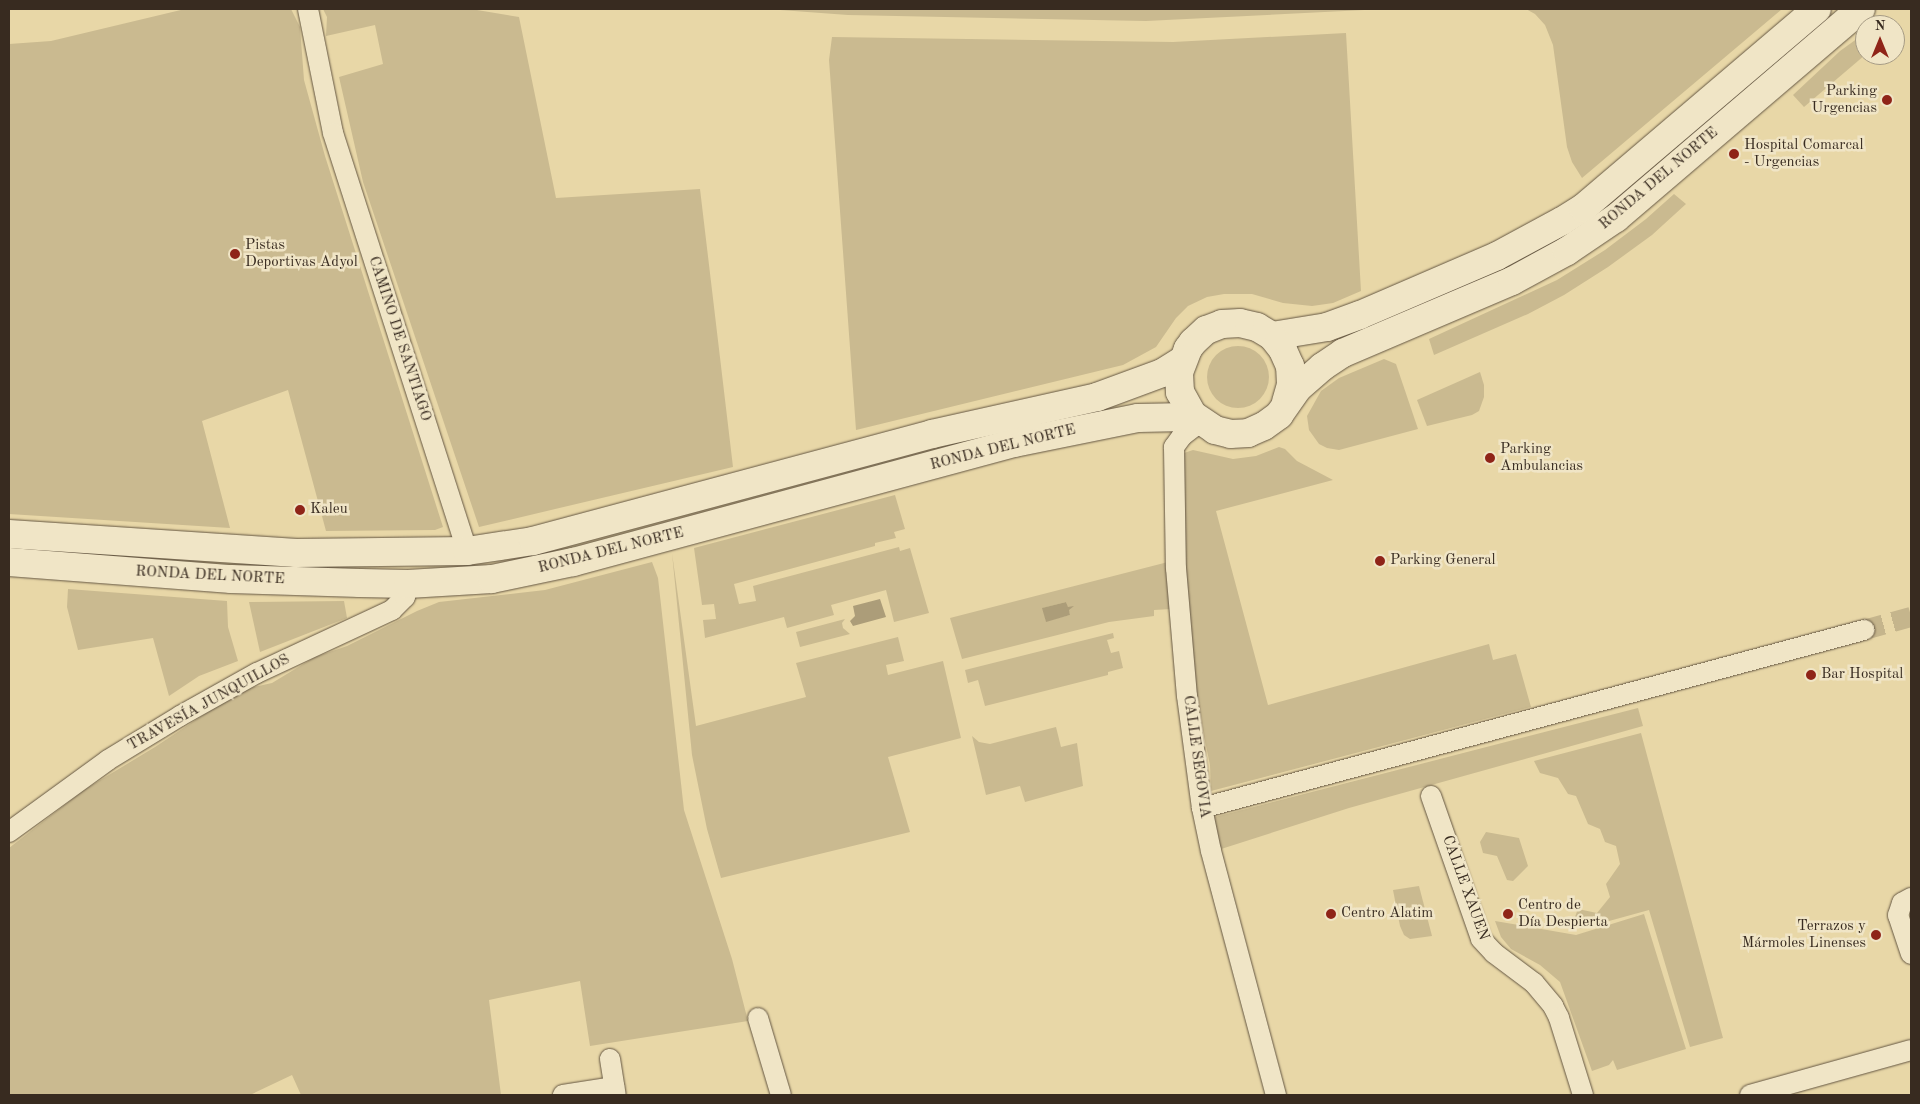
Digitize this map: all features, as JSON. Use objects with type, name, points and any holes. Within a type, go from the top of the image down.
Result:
[{"type":"main road","name":"RONDA DEL NORTE","points":[[1272,336],[1327,327],[1360,315],[1497,256],[1562,221],[1583,208],[1817,9]]},
{"type":"main road","name":"RONDA DEL NORTE","points":[[1294,393],[1343,353],[1512,281],[1567,252],[1616,218],[1861,9]]},
{"type":"main road","points":[[1240,323],[1257,327],[1272,336],[1283,350],[1290,366],[1291,384],[1294,393],[1273,421],[1248,433],[1231,434],[1215,430],[1200,422],[1188,408],[1180,392],[1179,374],[1172,367],[1206,330],[1222,324],[1240,323]]},
{"type":"main road","name":"RONDA DEL NORTE","points":[[9,534],[296,553],[467,551],[533,542],[932,434],[1097,397],[1172,367]]},
{"type":"main road","name":"RONDA DEL NORTE","points":[[9,562],[231,579],[408,584],[492,579],[573,562],[1014,443],[1103,424],[1160,416],[1187,417],[1200,422]]},
{"type":"street","name":"CAMINO DE SANTIAGO","points":[[308,9],[334,134],[467,551]]},
{"type":"street","name":"CALLE SEGOVIA","points":[[1200,422],[1182,436],[1174,447],[1176,568],[1187,696],[1202,808],[1238,961],[1276,1095]]},
{"type":"street","name":"TRAVESÍA JUNQUILLOS","points":[[9,832],[108,760],[180,716],[258,673],[392,610],[405,597],[408,584]]},
{"type":"street","points":[[1202,808],[1864,630]]},
{"type":"street","name":"CALLE XAUEN","points":[[1431,796],[1481,939],[1494,953],[1534,982],[1553,1006],[1559,1018],[1583,1095]]},
{"type":"street","points":[[1911,898],[1902,904],[1898,915],[1911,954]]},
{"type":"street","points":[[758,1018],[781,1095]]},
{"type":"street","points":[[1750,1095],[1911,1050]]},
{"type":"street","points":[[563,1095],[615,1091],[610,1059]]},
{"type":"shaded area","points":[[185,9],[291,9],[300,27],[304,80],[325,156],[443,527],[435,530],[326,531],[288,390],[202,421],[230,528],[9,514],[9,44],[51,41]]},
{"type":"shaded area","points":[[323,9],[471,9],[519,17],[556,198],[700,189],[733,467],[479,527],[363,182],[339,77],[383,64],[375,25],[326,36],[327,17]]},
{"type":"shaded area","points":[[767,9],[1384,9],[1146,21],[848,15]]},
{"type":"shaded area","points":[[1526,9],[1782,9],[1582,178],[1572,162],[1567,147],[1553,45],[1545,25],[1535,14]]},
{"type":"shaded area","points":[[1346,33],[1361,291],[1333,303],[1312,306],[1283,303],[1252,294],[1224,294],[1207,297],[1188,306],[1176,318],[1156,347],[1123,365],[856,430],[829,60],[832,37],[1173,42]]},
{"type":"shaded area","points":[[1855,40],[1855,64],[1804,107],[1793,95],[1840,51]]},
{"type":"shaded area","points":[[1674,194],[1686,204],[1652,235],[1608,267],[1564,295],[1528,314],[1434,355],[1429,339],[1557,280],[1605,250],[1646,219]]},
{"type":"shaded area","points":[[1232,346],[1244,346],[1260,355],[1267,365],[1269,377],[1267,389],[1260,399],[1244,408],[1232,408],[1221,403],[1212,394],[1207,383],[1207,371],[1212,360],[1221,351]]},
{"type":"shaded area","points":[[1384,359],[1396,364],[1418,429],[1339,450],[1327,448],[1319,444],[1309,430],[1307,416],[1321,391],[1339,378]]},
{"type":"shaded area","points":[[1480,372],[1484,385],[1484,397],[1479,411],[1472,415],[1427,426],[1417,400]]},
{"type":"shaded area","points":[[1279,447],[1285,449],[1297,461],[1333,480],[1216,511],[1268,705],[1489,644],[1493,660],[1516,654],[1531,707],[1211,791],[1210,765],[1192,678],[1180,485],[1184,453],[1193,450],[1233,459],[1256,456]]},
{"type":"shaded area","points":[[895,495],[905,529],[894,532],[896,538],[875,543],[875,546],[734,584],[739,604],[756,601],[753,586],[899,547],[900,551],[910,548],[929,613],[894,622],[886,590],[831,605],[834,615],[787,628],[784,617],[705,638],[703,620],[716,619],[714,604],[702,605],[694,548]]},
{"type":"shaded area","points":[[672,553],[696,726],[806,697],[796,663],[898,637],[904,661],[886,665],[888,675],[943,661],[961,738],[888,757],[910,832],[721,878],[707,829],[692,755]]},
{"type":"shaded area","points":[[652,562],[658,578],[684,810],[732,959],[748,1021],[590,1046],[580,981],[489,1000],[501,1095],[301,1095],[292,1075],[250,1095],[9,1095],[9,848],[84,790],[155,747],[241,690],[272,683],[315,657],[347,646],[417,611],[439,602],[545,590]]},
{"type":"shaded area","points":[[1168,562],[1171,609],[1154,610],[1154,616],[1109,622],[962,659],[950,618]],"holes":[[[1066,602],[1070,615],[1046,621],[1043,608]]]},
{"type":"shaded area","points":[[68,589],[227,601],[228,627],[238,661],[199,676],[169,696],[153,638],[78,650],[67,607]]},
{"type":"shaded area","points":[[880,599],[886,617],[853,626],[850,621],[855,616],[853,606]]},
{"type":"shaded area","points":[[344,601],[347,618],[260,652],[249,602]]},
{"type":"shaded area","points":[[1066,602],[1068,607],[1074,606],[1069,610],[1070,615],[1046,622],[1042,608]]},
{"type":"shaded area","points":[[845,619],[842,623],[843,628],[850,634],[800,647],[796,632]]},
{"type":"shaded area","points":[[1113,633],[1114,638],[1107,640],[1111,653],[1119,651],[1123,668],[1108,672],[1108,675],[985,706],[978,680],[968,683],[965,670]]},
{"type":"shaded area","points":[[1638,708],[1643,726],[1349,808],[1218,850],[1211,818]]},
{"type":"shaded area","points":[[1056,727],[1061,747],[1077,743],[1083,786],[1025,802],[1020,786],[986,795],[972,736],[979,742],[990,744]]},
{"type":"shaded area","points":[[1641,733],[1723,1038],[1690,1047],[1649,910],[1580,929],[1573,922],[1578,909],[1597,913],[1610,897],[1606,884],[1620,864],[1616,846],[1605,842],[1600,829],[1588,824],[1576,796],[1568,794],[1558,778],[1540,773],[1534,761]]},
{"type":"shaded area","points":[[1486,832],[1519,838],[1528,866],[1513,881],[1507,880],[1497,856],[1483,853],[1480,842]]},
{"type":"shaded area","points":[[1419,886],[1432,936],[1410,939],[1404,935],[1400,926],[1393,890]]},
{"type":"shaded area","points":[[1644,914],[1686,1049],[1617,1070],[1613,1060],[1609,1065],[1592,1071],[1560,982],[1540,965],[1511,949],[1501,937],[1495,921],[1576,935]]},
{"type":"tunnel","points":[[1864,630],[1911,617]]},
{"type":"place","name":"Parking Urgencias","points":[[1887,100]]},
{"type":"place","name":"Hospital Comarcal - Urgencias","points":[[1734,154]]},
{"type":"place","name":"Pistas Deportivas Adyol","points":[[235,254]]},
{"type":"place","name":"Parking Ambulancias","points":[[1490,458]]},
{"type":"place","name":"Kaleu","points":[[300,510]]},
{"type":"place","name":"Parking General","points":[[1380,561]]},
{"type":"place","name":"Bar Hospital","points":[[1811,675]]},
{"type":"place","name":"Centro Alatim","points":[[1331,914]]},
{"type":"place","name":"Centro de Día Despierta","points":[[1508,914]]},
{"type":"place","name":"Terrazos y Mármoles Linenses","points":[[1876,935]]}]
